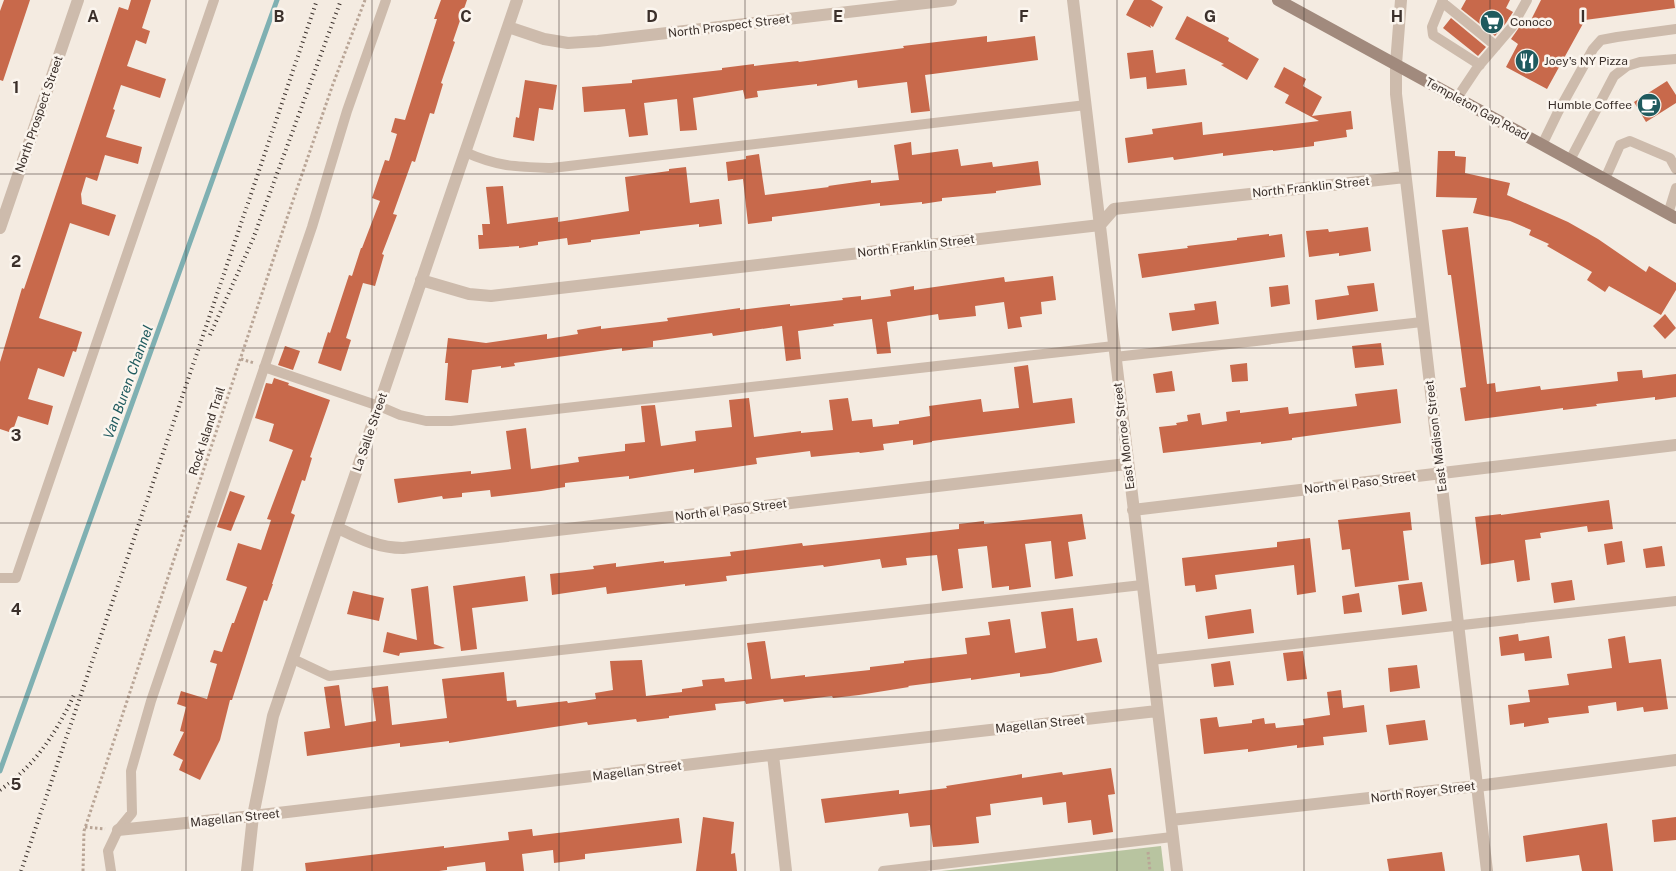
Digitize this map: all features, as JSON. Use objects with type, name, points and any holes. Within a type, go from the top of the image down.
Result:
[{"type":"street","name":"North Prospect Street","points":[[0,228],[78,0]]},
{"type":"street","name":"La Salle Street","points":[[247,871],[253,816],[273,716],[517,0]]},
{"type":"street","name":"North Prospect Street","points":[[508,27],[544,39],[568,43],[951,0]]},
{"type":"street","name":"East Monroe Street","points":[[1073,0],[1156,711],[1177,871]]},
{"type":"street","name":"Templeton Gap Road","points":[[1278,0],[1672,216]]},
{"type":"street","name":"East Madison Street","points":[[1401,0],[1396,64],[1396,94],[1487,871]]},
{"type":"street","name":"North Franklin Street","points":[[421,280],[469,294],[491,296],[1100,225],[1114,209],[1405,177]]},
{"type":"street","name":"North el Paso Street","points":[[1133,510],[1676,445]]},
{"type":"street","name":"North el Paso Street","points":[[338,528],[370,543],[388,548],[403,548],[1127,464]]},
{"type":"street","name":"Magellan Street","points":[[118,830],[1156,711]]},
{"type":"street","points":[[773,755],[786,871]]},
{"type":"street","name":"North Royer Street","points":[[1171,820],[1477,786],[1676,760]]},
{"type":"lane","points":[[0,578],[16,578],[214,0]]},
{"type":"lane","points":[[111,871],[108,851],[118,830],[132,813],[130,771],[148,710],[312,227],[347,111],[386,0]]},
{"type":"lane","points":[[1457,98],[1480,65],[1512,27],[1527,0]]},
{"type":"lane","points":[[1480,65],[1433,35],[1432,27],[1442,1],[1496,46]]},
{"type":"lane","points":[[1542,145],[1593,49],[1601,40],[1616,36],[1676,29]]},
{"type":"lane","points":[[1570,160],[1614,76],[1626,66],[1640,62],[1676,59]]},
{"type":"lane","points":[[465,152],[485,161],[512,167],[552,168],[1086,105]]},
{"type":"lane","points":[[1605,179],[1620,145],[1630,141],[1670,158],[1676,169]]},
{"type":"lane","points":[[1672,216],[1676,188]]},
{"type":"lane","points":[[264,367],[400,415],[426,421],[451,421],[1422,322]]},
{"type":"lane","points":[[293,659],[330,676],[1142,585]]},
{"type":"lane","points":[[1151,660],[1676,601]]},
{"type":"lane","points":[[883,871],[1172,837]]},
{"type":"path","name":"Rock Island Trail","points":[[83,871],[85,827],[287,218],[333,84],[365,0]]},
{"type":"path","points":[[85,827],[118,830]]},
{"type":"path","points":[[1148,848],[1150,871]]},
{"type":"green space","points":[[1161,846],[1164,871],[941,871]]},
{"type":"building","points":[[4,0],[30,0],[3,81],[0,80],[0,11]]},
{"type":"building","points":[[131,0],[151,0],[142,28],[150,31],[146,44],[136,40],[127,66],[166,79],[160,98],[121,85],[106,137],[142,147],[138,164],[105,155],[97,181],[86,177],[81,194],[82,204],[116,215],[109,236],[70,223],[39,318],[82,332],[76,352],[73,351],[64,377],[38,368],[28,399],[53,406],[48,425],[18,416],[12,433],[0,429],[0,362],[22,288],[24,289],[119,7],[128,10]]},
{"type":"building","points":[[441,0],[467,0],[453,41],[455,42],[441,83],[443,84],[434,114],[430,113],[415,162],[412,161],[393,214],[397,215],[382,254],[384,255],[375,286],[363,283],[346,338],[351,340],[341,371],[318,363],[349,275],[352,276],[380,201],[372,198],[385,160],[389,161],[397,134],[391,132],[395,118],[405,120],[437,19],[434,19]]},
{"type":"building","points":[[1134,0],[1151,0],[1163,7],[1153,27],[1150,25],[1151,28],[1126,15]]},
{"type":"building","name":"Conoco","points":[[1466,0],[1510,0],[1506,8],[1513,12],[1495,36],[1461,9]]},
{"type":"building","points":[[1541,0],[1674,0],[1675,8],[1585,20],[1547,89],[1506,67],[1518,44],[1511,39],[1525,19],[1530,22]]},
{"type":"building","points":[[1187,16],[1229,38],[1228,41],[1259,59],[1247,80],[1221,65],[1224,64],[1175,39]]},
{"type":"building","name":"Conoco","points":[[1451,18],[1486,47],[1478,56],[1443,28]]},
{"type":"building","points":[[987,36],[987,42],[1035,36],[1038,60],[925,75],[930,111],[911,113],[907,82],[858,88],[857,80],[817,86],[817,84],[757,91],[758,97],[745,99],[743,90],[693,98],[697,130],[680,131],[677,99],[644,103],[648,135],[629,137],[625,109],[584,112],[582,87],[632,83],[632,80],[722,70],[722,68],[754,64],[754,66],[799,62],[904,48],[903,46]]},
{"type":"building","points":[[1153,50],[1156,73],[1185,69],[1187,85],[1147,89],[1146,77],[1130,79],[1127,53]]},
{"type":"building","points":[[1284,67],[1306,79],[1303,86],[1322,97],[1312,116],[1351,111],[1353,129],[1346,130],[1347,137],[1314,142],[1314,146],[1273,151],[1223,156],[1223,153],[1174,160],[1173,157],[1128,163],[1125,138],[1153,134],[1152,129],[1202,122],[1203,135],[1319,121],[1285,103],[1289,95],[1274,87]]},
{"type":"building","points":[[525,80],[557,85],[553,110],[539,108],[534,141],[513,137],[516,117],[519,118]]},
{"type":"building","points":[[1667,81],[1676,95],[1676,103],[1646,122],[1634,102]]},
{"type":"building","points":[[911,142],[912,155],[958,149],[961,166],[992,162],[993,167],[1038,161],[1041,185],[996,191],[996,193],[942,198],[942,201],[922,204],[922,202],[880,206],[880,203],[772,217],[772,221],[748,224],[743,179],[728,181],[726,162],[746,159],[746,156],[759,154],[765,195],[871,180],[871,183],[899,180],[894,145]]},
{"type":"building","points":[[1438,151],[1455,151],[1455,156],[1466,157],[1465,173],[1510,183],[1507,195],[1568,222],[1598,239],[1646,272],[1649,266],[1676,283],[1676,290],[1661,315],[1609,286],[1605,292],[1587,280],[1592,272],[1547,246],[1549,244],[1529,235],[1531,230],[1510,221],[1473,213],[1477,198],[1436,197]]},
{"type":"building","points":[[686,167],[690,203],[719,199],[722,224],[699,227],[699,224],[640,231],[640,234],[568,245],[567,238],[538,242],[538,245],[519,248],[519,246],[479,249],[478,235],[483,235],[482,224],[490,224],[486,187],[503,186],[507,224],[558,217],[558,222],[629,211],[625,177]]},
{"type":"building","points":[[1368,227],[1371,251],[1339,256],[1339,253],[1309,257],[1306,231],[1328,229],[1329,232]]},
{"type":"building","points":[[1468,227],[1487,384],[1495,383],[1496,392],[1540,386],[1541,390],[1618,381],[1617,372],[1642,370],[1643,378],[1676,374],[1676,397],[1655,400],[1655,397],[1596,404],[1597,406],[1563,410],[1563,408],[1465,421],[1460,388],[1466,387],[1451,275],[1448,275],[1442,230]]},
{"type":"building","points":[[1269,234],[1269,236],[1282,234],[1285,257],[1142,278],[1138,254],[1188,248],[1187,246]]},
{"type":"building","points":[[1053,276],[1056,300],[1041,302],[1042,314],[1020,317],[1022,327],[1008,329],[1004,302],[975,306],[976,316],[939,320],[938,314],[887,322],[891,353],[877,354],[872,319],[833,324],[834,326],[798,331],[801,359],[786,361],[782,326],[713,336],[712,333],[653,341],[653,347],[622,351],[622,348],[514,363],[515,366],[472,370],[468,403],[445,400],[448,363],[445,363],[448,338],[486,343],[547,334],[547,339],[578,334],[577,330],[601,326],[601,329],[668,321],[667,318],[740,308],[740,310],[790,304],[790,306],[861,296],[861,300],[891,296],[890,290],[914,286],[914,290],[1004,277],[1005,282]]},
{"type":"building","points":[[1374,283],[1378,311],[1317,320],[1315,300],[1349,295],[1347,286]]},
{"type":"building","points":[[1288,285],[1290,304],[1271,307],[1269,287]]},
{"type":"building","points":[[1216,301],[1219,324],[1172,331],[1169,313],[1195,310],[1194,304]]},
{"type":"building","points":[[1665,314],[1676,328],[1665,339],[1653,326]]},
{"type":"building","points":[[1381,343],[1384,365],[1355,368],[1352,346]]},
{"type":"building","points":[[285,346],[300,351],[293,370],[278,365]]},
{"type":"building","points":[[1247,363],[1248,381],[1232,382],[1230,365]]},
{"type":"building","points":[[1028,365],[1033,403],[1072,398],[1075,423],[913,445],[913,440],[883,444],[884,450],[860,453],[811,457],[810,451],[756,458],[757,464],[694,473],[694,469],[629,479],[629,476],[565,483],[565,487],[491,497],[490,490],[462,493],[462,497],[443,499],[442,496],[398,503],[394,479],[471,471],[471,474],[511,469],[506,431],[526,428],[531,469],[579,462],[578,457],[625,451],[625,444],[645,442],[641,406],[655,405],[661,446],[696,441],[695,431],[732,427],[729,400],[749,398],[754,437],[801,431],[801,433],[833,430],[829,400],[848,398],[852,421],[872,419],[873,427],[899,424],[899,421],[930,416],[929,406],[981,399],[983,412],[1019,408],[1014,367]]},
{"type":"building","points":[[1172,371],[1175,391],[1156,393],[1153,374]]},
{"type":"building","points":[[274,378],[330,400],[310,457],[312,458],[305,481],[302,480],[291,513],[295,515],[273,584],[267,601],[264,600],[232,700],[230,700],[220,740],[200,780],[179,770],[183,760],[173,755],[184,732],[180,731],[186,707],[177,704],[181,691],[207,699],[217,664],[210,662],[214,650],[222,652],[247,587],[226,580],[238,543],[261,550],[271,520],[267,519],[293,450],[269,441],[274,424],[255,418],[266,383],[272,384]]},
{"type":"building","points":[[1397,389],[1401,423],[1261,444],[1261,442],[1163,453],[1159,427],[1177,425],[1176,423],[1188,421],[1187,415],[1200,413],[1202,425],[1227,421],[1226,412],[1240,410],[1240,413],[1288,407],[1289,414],[1357,406],[1355,394]]},
{"type":"building","points":[[230,491],[245,496],[231,531],[217,527]]},
{"type":"building","points":[[1609,500],[1613,529],[1588,532],[1587,526],[1540,533],[1541,538],[1525,540],[1530,580],[1517,582],[1514,560],[1481,565],[1475,517]]},
{"type":"building","points":[[1410,512],[1412,530],[1403,531],[1409,580],[1355,587],[1350,549],[1342,550],[1338,520]]},
{"type":"building","points":[[1082,514],[1086,539],[1068,542],[1073,576],[1055,579],[1051,541],[1025,544],[1031,587],[1009,590],[1009,586],[992,588],[987,546],[958,549],[963,588],[942,591],[937,555],[906,558],[907,565],[882,568],[880,559],[824,567],[823,565],[726,576],[727,581],[685,586],[685,584],[607,594],[606,587],[552,595],[550,574],[594,569],[593,566],[616,563],[616,567],[731,556],[730,552],[802,543],[803,546],[959,529],[959,524],[984,521],[984,524]]},
{"type":"building","points":[[1310,538],[1316,592],[1297,595],[1294,565],[1215,575],[1217,589],[1196,592],[1195,585],[1185,586],[1182,558],[1277,547],[1277,542]]},
{"type":"building","points":[[1622,541],[1625,562],[1607,565],[1604,544]]},
{"type":"building","points":[[1662,546],[1665,566],[1646,568],[1643,549]]},
{"type":"building","points":[[525,576],[528,601],[472,608],[477,649],[461,651],[453,586]]},
{"type":"building","points":[[1572,580],[1575,600],[1554,603],[1551,583]]},
{"type":"building","points":[[1422,582],[1427,611],[1402,615],[1398,585]]},
{"type":"building","points":[[428,586],[434,644],[445,648],[400,653],[399,656],[383,652],[387,632],[417,640],[411,589]]},
{"type":"building","points":[[353,591],[384,598],[379,621],[347,614]]},
{"type":"building","points":[[1359,593],[1362,612],[1344,614],[1342,596]]},
{"type":"building","points":[[1073,608],[1077,641],[1097,638],[1102,662],[1051,673],[1020,677],[1020,673],[971,680],[971,678],[833,698],[832,696],[784,702],[783,699],[746,704],[745,701],[715,704],[716,710],[669,716],[669,718],[637,722],[636,719],[588,725],[587,722],[449,743],[449,741],[400,747],[400,743],[307,756],[304,732],[330,728],[324,687],[339,685],[345,726],[376,721],[372,688],[388,686],[392,725],[447,718],[442,679],[504,672],[507,701],[516,700],[517,707],[567,701],[568,703],[596,699],[595,693],[613,690],[610,661],[642,660],[646,696],[682,692],[682,689],[703,686],[702,680],[724,678],[725,682],[752,679],[747,643],[765,641],[771,679],[805,675],[805,677],[870,670],[870,667],[904,663],[904,661],[967,654],[965,638],[990,635],[988,622],[1010,619],[1015,653],[1046,648],[1041,612]]},
{"type":"building","points":[[1251,609],[1254,633],[1208,639],[1205,616]]},
{"type":"building","points":[[1518,634],[1519,641],[1549,636],[1552,658],[1525,661],[1524,653],[1501,656],[1499,637]]},
{"type":"building","points":[[1625,636],[1629,663],[1661,659],[1668,709],[1644,712],[1643,707],[1617,711],[1616,702],[1588,706],[1589,713],[1548,718],[1549,723],[1524,727],[1524,723],[1510,725],[1508,705],[1530,702],[1528,690],[1569,685],[1567,674],[1612,668],[1608,639]]},
{"type":"building","points":[[1303,651],[1307,679],[1287,681],[1283,653]]},
{"type":"building","points":[[1230,661],[1234,685],[1214,687],[1211,664]]},
{"type":"building","points":[[1417,665],[1420,688],[1390,692],[1388,668]]},
{"type":"building","points":[[1341,690],[1343,708],[1364,705],[1367,732],[1323,737],[1324,745],[1297,748],[1297,745],[1248,752],[1248,749],[1204,754],[1200,719],[1217,717],[1219,727],[1252,723],[1252,720],[1264,718],[1265,724],[1275,723],[1276,728],[1304,725],[1303,719],[1330,715],[1327,692]]},
{"type":"building","points":[[1425,720],[1428,740],[1389,745],[1386,725]]},
{"type":"building","points":[[1111,768],[1115,794],[1108,795],[1113,832],[1093,835],[1091,820],[1068,823],[1066,802],[1043,805],[1042,797],[990,804],[991,815],[976,817],[979,843],[933,847],[930,825],[910,827],[908,813],[825,823],[821,799],[899,790],[899,794],[947,788],[946,786],[1022,774],[1022,778],[1062,772],[1063,775]]},
{"type":"building","points":[[703,817],[734,822],[731,854],[735,853],[737,871],[696,871]]},
{"type":"building","points":[[1676,817],[1676,840],[1654,842],[1652,820]]},
{"type":"building","points":[[679,818],[682,843],[585,854],[585,859],[554,863],[553,850],[522,854],[524,871],[486,871],[485,862],[447,867],[447,870],[439,871],[306,871],[305,863],[509,840],[508,832],[532,829],[533,836]]},
{"type":"building","points":[[1607,823],[1613,871],[1582,871],[1579,855],[1526,862],[1523,836]]},
{"type":"building","points":[[1442,852],[1445,871],[1389,871],[1387,859]]},
{"type":"waterway","name":"Van Buren Channel","points":[[0,771],[277,0]]},
{"type":"railway","points":[[21,871],[317,0]]},
{"type":"railway","points":[[210,335],[253,239],[341,0]]},
{"type":"railway","points":[[0,790],[24,770],[43,748],[60,722],[74,695]]},
{"type":"place","name":"Conoco","points":[[1492,22]]},
{"type":"place","name":"Joey's NY Pizza","points":[[1527,61]]},
{"type":"place","name":"Humble Coffee","points":[[1649,105]]}]
